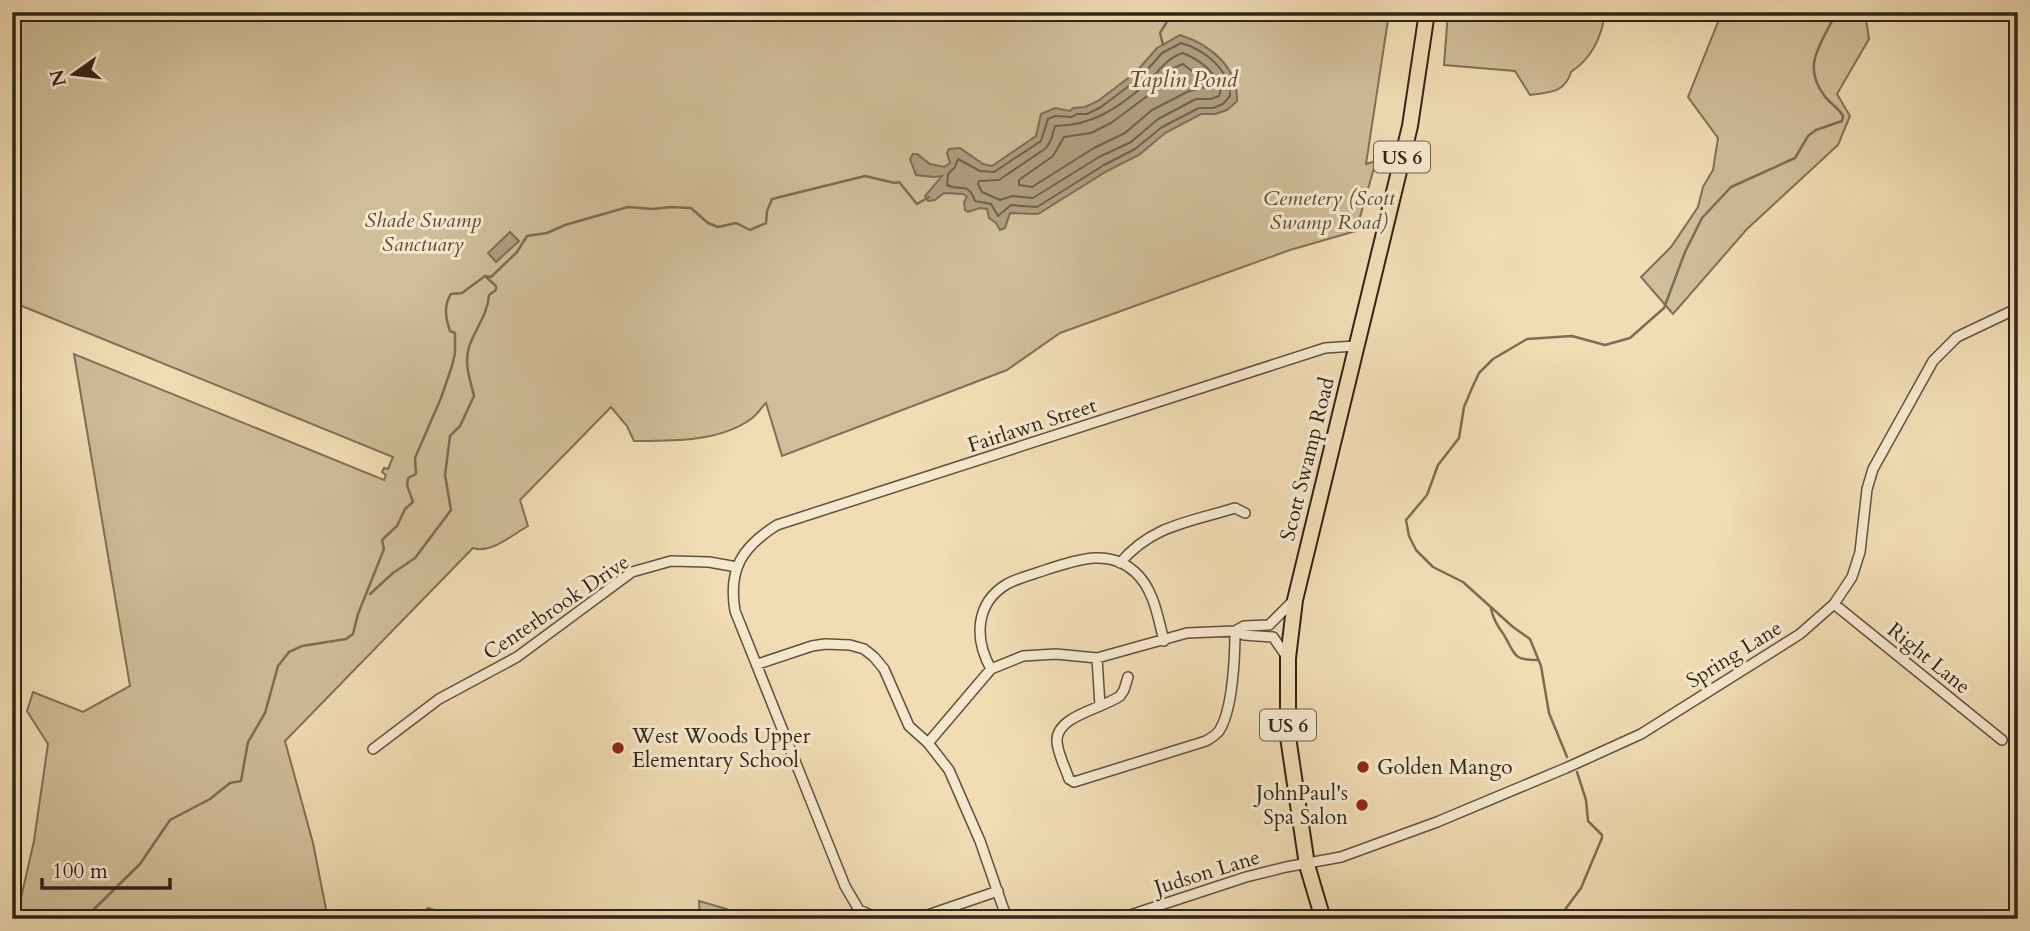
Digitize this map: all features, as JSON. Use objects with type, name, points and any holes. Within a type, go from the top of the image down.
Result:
[{"type":"highway","name":"Scott Swamp Road","points":[[1323,919],[1307,864],[1287,737],[1288,658],[1294,600],[1410,127],[1427,12]]},
{"type":"street","name":"Spring Lane","points":[[1307,864],[1341,858],[1437,822],[1641,734],[1800,634],[1834,604],[1852,577],[1860,552],[1867,489],[1873,469],[1933,361],[1957,337],[2018,308]]},
{"type":"street","name":"Fairlawn Street","points":[[737,567],[754,539],[777,525],[1325,348],[1355,346]]},
{"type":"street","points":[[1120,563],[1141,541],[1162,530],[1235,508],[1245,513]]},
{"type":"street","points":[[990,669],[983,656],[979,633],[984,611],[997,592],[1016,580],[1079,559],[1098,557],[1120,563],[1136,572],[1147,588],[1164,641]]},
{"type":"street","name":"Centerbrook Drive","points":[[373,749],[439,699],[517,657],[632,572],[671,561],[709,562],[737,567]]},
{"type":"street","points":[[737,567],[731,589],[735,611],[845,886],[859,910],[880,919]]},
{"type":"street","points":[[928,743],[990,669],[1023,656],[1056,654],[1097,658],[1188,634],[1235,631],[1244,626],[1269,625],[1294,600]]},
{"type":"street","name":"Right Lane","points":[[1834,604],[2001,740]]},
{"type":"street","points":[[1235,631],[1244,635],[1273,637],[1288,658]]},
{"type":"street","points":[[1128,677],[1119,696],[1066,722],[1058,732],[1057,744],[1069,779],[1073,782],[1206,741],[1220,730],[1234,670],[1235,631]]},
{"type":"street","points":[[758,664],[825,644],[850,645],[864,649],[884,669],[909,726],[928,743],[948,770],[980,841],[1007,919]]},
{"type":"street","points":[[1097,658],[1100,706]]},
{"type":"street","name":"Judson Lane","points":[[1118,919],[1246,877],[1307,864]]},
{"type":"street","points":[[916,919],[998,891]]},
{"type":"green space","name":"Shade Swamp Sanctuary","points":[[12,12],[1379,12],[1388,20],[1366,164],[1376,161],[1356,231],[1290,250],[1060,333],[1007,370],[782,456],[766,403],[751,419],[725,432],[695,439],[664,441],[634,441],[627,426],[611,407],[520,500],[528,526],[494,546],[473,548],[285,741],[313,843],[328,919],[12,919],[12,908],[21,898],[34,841],[48,744],[27,711],[33,692],[83,712],[130,686],[74,354],[384,480],[386,475],[382,472],[384,468],[388,469],[393,457],[12,302]]},
{"type":"green space","points":[[1448,12],[1605,12],[1595,46],[1585,60],[1571,72],[1565,84],[1550,92],[1530,95],[1515,71],[1444,65]]},
{"type":"green space","points":[[1722,12],[1865,12],[1869,39],[1837,94],[1850,116],[1838,145],[1747,229],[1673,314],[1641,277],[1671,247],[1698,207],[1703,187],[1713,170],[1718,138],[1688,97]]},
{"type":"green space","points":[[699,901],[727,909],[730,919],[700,919]]},
{"type":"green space","points":[[428,908],[444,913],[450,919],[413,919]]},
{"type":"water","name":"Taplin Pond","points":[[1180,35],[1212,51],[1228,68],[1236,89],[1237,101],[1227,110],[1215,114],[1201,114],[1165,133],[1139,155],[1107,171],[1038,214],[1010,213],[1005,228],[1000,230],[989,218],[987,209],[968,212],[965,210],[964,202],[967,197],[963,194],[944,193],[935,200],[928,201],[925,196],[942,176],[916,175],[910,159],[913,154],[930,164],[944,167],[950,163],[947,153],[949,149],[960,148],[983,164],[992,166],[1036,136],[1041,114],[1055,108],[1070,111],[1098,101],[1136,72],[1157,48]]},
{"type":"water","points":[[510,232],[519,241],[496,262],[488,253]]},
{"type":"waterway","points":[[1231,12],[1242,16],[1251,12]]},
{"type":"waterway","points":[[1298,12],[1307,17],[1316,12]]},
{"type":"waterway","points":[[1567,757],[1549,713],[1541,666],[1530,639],[1463,582],[1433,567],[1416,550],[1409,536],[1406,520],[1427,495],[1438,465],[1459,438],[1464,407],[1472,388],[1479,373],[1493,359],[1527,339],[1572,336],[1605,345],[1630,338],[1664,308],[1685,252],[1702,218],[1731,187],[1795,158],[1808,136],[1816,130],[1842,121],[1843,116],[1824,95],[1814,73],[1816,53],[1836,12]]},
{"type":"waterway","points":[[1163,45],[1160,33],[1168,20]]},
{"type":"waterway","points":[[84,919],[140,864],[170,820],[210,799],[230,783],[241,781],[248,742],[265,713],[278,666],[289,652],[302,646],[346,639],[353,634],[358,614],[384,549],[382,540],[397,526],[405,509],[413,502],[407,485],[408,478],[416,474],[415,458],[441,398],[455,353],[455,333],[450,331],[446,312],[451,294],[462,293],[485,276],[491,277],[517,252],[527,236],[547,233],[565,225],[628,207],[691,208],[708,223],[718,227],[736,223],[750,230],[766,223],[772,199],[865,176],[899,182],[917,204],[929,197]]},
{"type":"waterway","points":[[370,594],[415,558],[451,510],[445,475],[450,436],[460,426],[474,396],[468,372],[469,347],[486,309],[489,295],[496,290],[496,286],[485,276]]},
{"type":"waterway","points":[[1491,609],[1496,623],[1516,655],[1523,659],[1538,660]]},
{"type":"waterway","points":[[1558,919],[1581,888],[1602,838],[1588,821],[1586,800],[1577,772]]},
{"type":"place","name":"West Woods Upper Elementary School","points":[[618,748]]},
{"type":"place","name":"Golden Mango","points":[[1363,767]]},
{"type":"place","name":"JohnPaul's Spa Salon","points":[[1362,805]]},
{"type":"park label","name":"Cemetery (Scott Swamp Road)","points":[[1329,210]]}]
